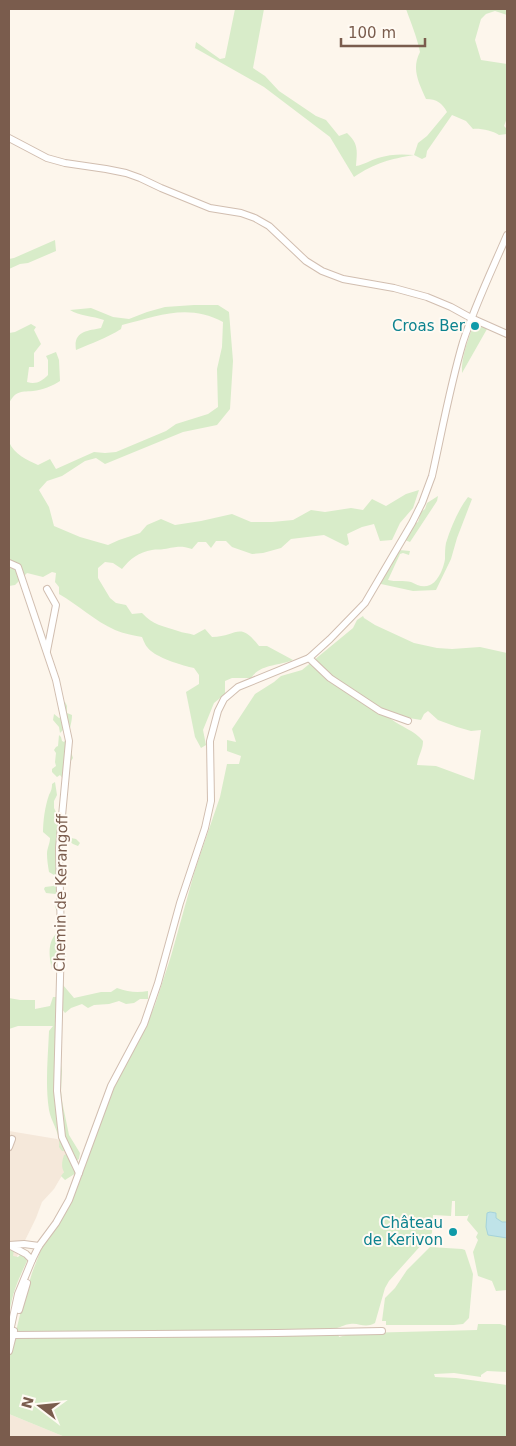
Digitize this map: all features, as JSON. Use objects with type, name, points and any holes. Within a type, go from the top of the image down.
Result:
[{"type":"street","points":[[9,138],[48,158],[65,163],[126,173],[210,208],[241,213],[255,218],[269,226],[306,261],[322,271],[343,279],[427,296],[507,334]]},
{"type":"street","points":[[9,1351],[18,1294],[39,1246],[56,1223],[69,1200],[111,1086],[144,1024],[158,983],[205,828],[211,801],[210,741],[218,711],[224,699],[238,687],[309,658],[364,603],[419,510],[432,476],[457,364],[472,318],[507,235]]},
{"type":"street","name":"Chemin de Kerangoff","points":[[9,563],[18,567],[47,652],[56,680],[69,741],[59,848],[61,941],[57,1091],[62,1137],[79,1173]]},
{"type":"street","points":[[47,589],[56,605],[47,652]]},
{"type":"street","points":[[309,658],[330,678],[380,711],[408,721]]},
{"type":"street","points":[[9,1147],[12,1139]]},
{"type":"street","points":[[9,1246],[24,1244],[39,1246]]},
{"type":"street","points":[[9,1246],[26,1254],[32,1260]]},
{"type":"street","points":[[11,1336],[39,1246]]},
{"type":"street","points":[[11,1336],[382,1331]]},
{"type":"shaded area","points":[[9,1131],[57,1139],[68,1154],[64,1172],[54,1189],[42,1202],[9,1273]]},
{"type":"shaded area","points":[[9,1414],[65,1437],[9,1437]]},
{"type":"green space","points":[[235,9],[264,9],[253,68],[265,76],[279,91],[316,116],[326,120],[339,136],[347,133],[355,144],[357,152],[356,166],[387,156],[400,154],[414,155],[383,162],[354,177],[330,137],[264,87],[195,48],[196,42],[220,59],[225,58]]},
{"type":"green space","points":[[406,9],[507,9],[507,15],[495,11],[486,14],[481,19],[475,40],[481,60],[507,64],[507,118],[504,126],[507,129],[507,134],[499,135],[486,130],[473,129],[466,121],[452,115],[427,151],[426,157],[422,159],[414,155],[418,143],[427,136],[447,112],[439,102],[426,99],[421,87],[416,70],[417,58],[420,52]]},
{"type":"green space","points":[[55,240],[56,251],[9,269],[9,259]]},
{"type":"green space","points":[[218,305],[229,312],[233,361],[230,409],[217,425],[183,432],[105,464],[96,458],[85,461],[62,476],[47,481],[39,490],[49,507],[54,526],[80,537],[108,545],[140,533],[147,525],[161,519],[175,525],[232,514],[251,522],[293,520],[311,510],[325,512],[351,508],[363,510],[372,499],[386,506],[406,494],[419,490],[413,508],[400,523],[392,540],[380,541],[374,524],[347,534],[349,544],[346,546],[324,535],[291,539],[281,548],[252,554],[232,547],[226,541],[216,541],[211,548],[206,542],[198,542],[192,549],[178,547],[143,552],[122,569],[113,563],[105,562],[98,568],[98,578],[110,598],[116,603],[126,605],[132,614],[142,613],[158,625],[194,635],[205,629],[212,637],[242,632],[252,638],[259,646],[267,646],[293,660],[259,670],[251,678],[232,678],[225,681],[225,694],[214,703],[203,730],[206,745],[201,748],[195,737],[186,692],[199,684],[199,675],[194,668],[178,664],[160,656],[148,648],[142,637],[115,630],[59,594],[59,587],[55,582],[56,573],[52,572],[43,577],[27,573],[15,585],[9,586],[9,442],[14,450],[25,459],[38,465],[50,459],[56,469],[94,452],[116,452],[166,431],[176,424],[208,414],[218,407],[217,369],[222,347],[223,322],[198,313],[185,312],[161,315],[122,325],[121,329],[105,338],[76,350],[79,335],[86,331],[101,328],[104,320],[78,314],[70,310],[91,308],[113,317],[129,319],[165,307]]},
{"type":"green space","points":[[476,323],[487,329],[462,373],[465,349],[473,325]]},
{"type":"green space","points":[[31,324],[36,327],[34,330],[41,344],[34,353],[34,367],[29,367],[27,382],[39,382],[48,375],[48,360],[46,356],[56,352],[59,360],[60,381],[44,389],[18,393],[9,403],[9,333]]},
{"type":"green space","points":[[438,496],[437,501],[410,542],[405,540],[414,524],[418,522],[421,512],[425,509],[427,503]]},
{"type":"green space","points":[[468,497],[472,499],[451,559],[436,590],[413,591],[381,584],[380,581],[384,578],[386,570],[391,567],[393,559],[399,550],[410,551],[409,555],[400,554],[388,580],[408,581],[420,586],[430,585],[436,581],[445,559],[446,543],[450,531]]},
{"type":"green space","points":[[363,616],[375,625],[414,643],[452,649],[480,647],[507,653],[507,1222],[502,1222],[495,1218],[496,1213],[490,1212],[503,1238],[507,1238],[507,1290],[496,1291],[492,1281],[478,1276],[473,1252],[478,1240],[476,1237],[478,1233],[467,1220],[469,1214],[467,1216],[455,1216],[455,1201],[452,1201],[451,1216],[433,1215],[432,1233],[389,1281],[385,1288],[375,1323],[371,1325],[348,1324],[337,1328],[339,1337],[363,1333],[477,1330],[478,1324],[500,1324],[507,1326],[507,1372],[487,1371],[481,1377],[454,1373],[434,1374],[435,1377],[507,1385],[507,1437],[65,1437],[9,1414],[9,1356],[32,1273],[42,1247],[58,1223],[112,1088],[141,1037],[155,1005],[195,870],[220,797],[227,764],[239,764],[241,756],[227,751],[227,740],[236,742],[232,729],[255,694],[281,676],[302,670],[353,628],[357,620]],"holes":[[[428,711],[438,720],[471,731],[481,730],[474,780],[436,766],[417,765],[423,741],[416,734],[391,719],[403,717],[421,720]]]},
{"type":"green space","points":[[65,702],[67,713],[72,715],[69,739],[73,758],[68,765],[64,780],[60,775],[57,777],[52,772],[52,769],[56,766],[56,753],[54,750],[58,746],[59,735],[62,741],[64,742],[66,739],[64,729],[60,733],[59,727],[53,720],[54,714],[59,718],[62,717]]},
{"type":"green space","points":[[55,782],[57,795],[54,801],[54,808],[63,832],[80,843],[78,846],[66,838],[63,844],[62,866],[64,872],[62,882],[64,887],[62,901],[64,912],[62,914],[64,927],[62,933],[66,956],[62,966],[58,965],[56,969],[52,969],[50,944],[58,932],[58,913],[55,907],[57,903],[56,894],[46,893],[44,889],[45,887],[53,886],[55,882],[54,875],[49,872],[47,861],[50,838],[43,832],[46,804],[52,784]]},
{"type":"green space","points":[[63,985],[74,998],[101,992],[111,992],[117,988],[132,992],[148,991],[148,999],[140,999],[134,1003],[126,1004],[119,1001],[94,1005],[88,1008],[82,1004],[71,1008],[65,1013],[62,1009],[60,1057],[62,1101],[69,1135],[80,1153],[79,1159],[76,1161],[76,1173],[65,1180],[61,1176],[64,1172],[62,1162],[64,1155],[67,1154],[59,1147],[59,1137],[50,1115],[47,1090],[49,1031],[53,1026],[18,1026],[9,1029],[9,998],[35,1000],[35,1009],[50,1006],[53,997],[57,997]]},
{"type":"green space","points":[[430,1247],[465,1250],[473,1274],[469,1318],[463,1324],[454,1325],[386,1325],[386,1321],[382,1321],[385,1298],[395,1288],[407,1270]]},
{"type":"green space","points":[[9,1250],[14,1250],[13,1256],[25,1255],[27,1261],[13,1296],[9,1319]]},
{"type":"water","points":[[487,1213],[496,1213],[496,1218],[502,1222],[507,1222],[507,1238],[488,1235],[486,1227]]},
{"type":"place","name":"Croas Ber","points":[[475,326]]},
{"type":"place","name":"Château de Kerivon","points":[[453,1232]]}]
